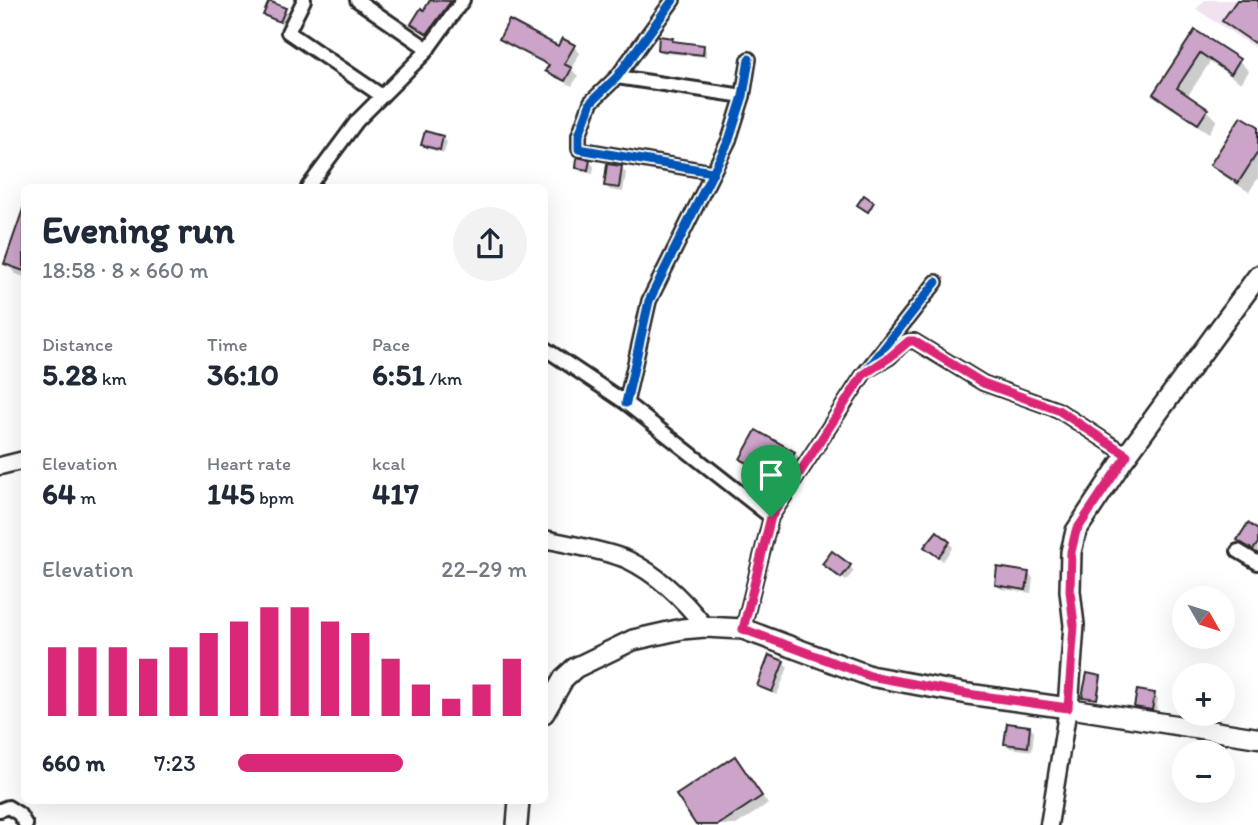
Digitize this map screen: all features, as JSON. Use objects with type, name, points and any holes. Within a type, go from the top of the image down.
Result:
[{"type":"main road","points":[[1068,708],[1074,625],[1070,591],[1071,552],[1076,531],[1127,455],[1258,276]]},
{"type":"main road","points":[[548,706],[565,678],[575,668],[634,640],[682,629],[705,627],[743,629],[870,676],[968,694],[1258,738]]},
{"type":"main road","points":[[517,825],[519,804]]},
{"type":"street","points":[[357,0],[428,49]]},
{"type":"street","points":[[311,184],[357,121],[428,49],[463,0]]},
{"type":"street","points":[[673,0],[617,77],[592,102],[579,135],[579,149],[712,172]]},
{"type":"street","points":[[301,5],[288,32],[382,96]]},
{"type":"street","points":[[626,403],[649,301],[729,140],[743,96],[749,59]]},
{"type":"street","points":[[617,77],[743,96]]},
{"type":"street","points":[[743,629],[771,517],[869,369],[936,282]]},
{"type":"street","points":[[869,369],[890,357],[905,342],[914,341],[983,383],[1058,410],[1127,455]]},
{"type":"street","points":[[548,351],[626,403],[771,517]]},
{"type":"street","points":[[0,466],[21,461]]},
{"type":"street","points":[[548,539],[626,559],[659,579],[690,608],[705,627]]},
{"type":"street","points":[[1238,551],[1258,563]]},
{"type":"street","points":[[1049,825],[1068,708]]},
{"type":"street","points":[[0,810],[8,807],[14,809],[26,825]]},
{"type":"shaded area","points":[[1205,0],[1258,0],[1258,50],[1196,9]]},
{"type":"building","points":[[430,0],[451,1],[427,34],[411,24]]},
{"type":"building","points":[[1237,0],[1258,0],[1258,38],[1254,43],[1222,21]]},
{"type":"building","points":[[269,1],[286,8],[280,22],[263,15]]},
{"type":"building","points":[[509,20],[558,46],[562,38],[575,45],[564,64],[572,68],[565,81],[545,71],[549,65],[499,39]]},
{"type":"building","points":[[1195,30],[1240,59],[1231,74],[1200,53],[1177,88],[1208,109],[1198,124],[1153,94]]},
{"type":"building","points":[[659,36],[673,38],[672,41],[704,45],[703,55],[658,50]]},
{"type":"building","points":[[1241,116],[1258,126],[1258,152],[1238,183],[1210,165]]},
{"type":"building","points":[[425,131],[443,136],[440,150],[421,145]]},
{"type":"building","points":[[577,157],[590,160],[588,170],[576,168]]},
{"type":"building","points":[[607,164],[622,166],[619,188],[604,186]]},
{"type":"building","points":[[864,195],[874,202],[868,212],[857,205]]},
{"type":"building","points":[[21,215],[21,270],[4,264]]},
{"type":"building","points":[[756,430],[795,452],[780,480],[740,459]]},
{"type":"building","points":[[1248,523],[1258,530],[1258,543],[1253,550],[1237,540]]},
{"type":"building","points":[[937,531],[950,542],[938,557],[924,547]]},
{"type":"building","points":[[832,551],[851,565],[841,578],[822,564]]},
{"type":"building","points":[[997,567],[1029,572],[1026,590],[995,585]]},
{"type":"building","points":[[769,655],[784,661],[772,692],[757,686]]},
{"type":"building","points":[[1087,673],[1101,676],[1097,699],[1082,697]]},
{"type":"building","points":[[1137,690],[1155,693],[1152,710],[1134,707]]},
{"type":"building","points":[[1007,723],[1030,726],[1028,747],[1004,744]]},
{"type":"building","points":[[735,756],[762,796],[718,825],[696,825],[676,795]]},
{"type":"cycle path","points":[[673,0],[617,77],[591,102],[579,135],[579,149],[712,172]]},
{"type":"cycle path","points":[[626,403],[649,301],[729,140],[743,96],[749,59]]},
{"type":"cycle path","points":[[743,629],[771,517],[863,375],[936,282]]},
{"type":"cycle path","points":[[881,362],[905,342],[914,341],[983,383],[1058,410],[1127,455]]},
{"type":"route","points":[[909,341],[914,341],[983,383],[1049,405],[1127,455],[1076,531],[1071,552],[1070,591],[1074,625],[1068,708],[968,694],[870,676],[743,629],[771,517],[863,375],[909,341]]}]
